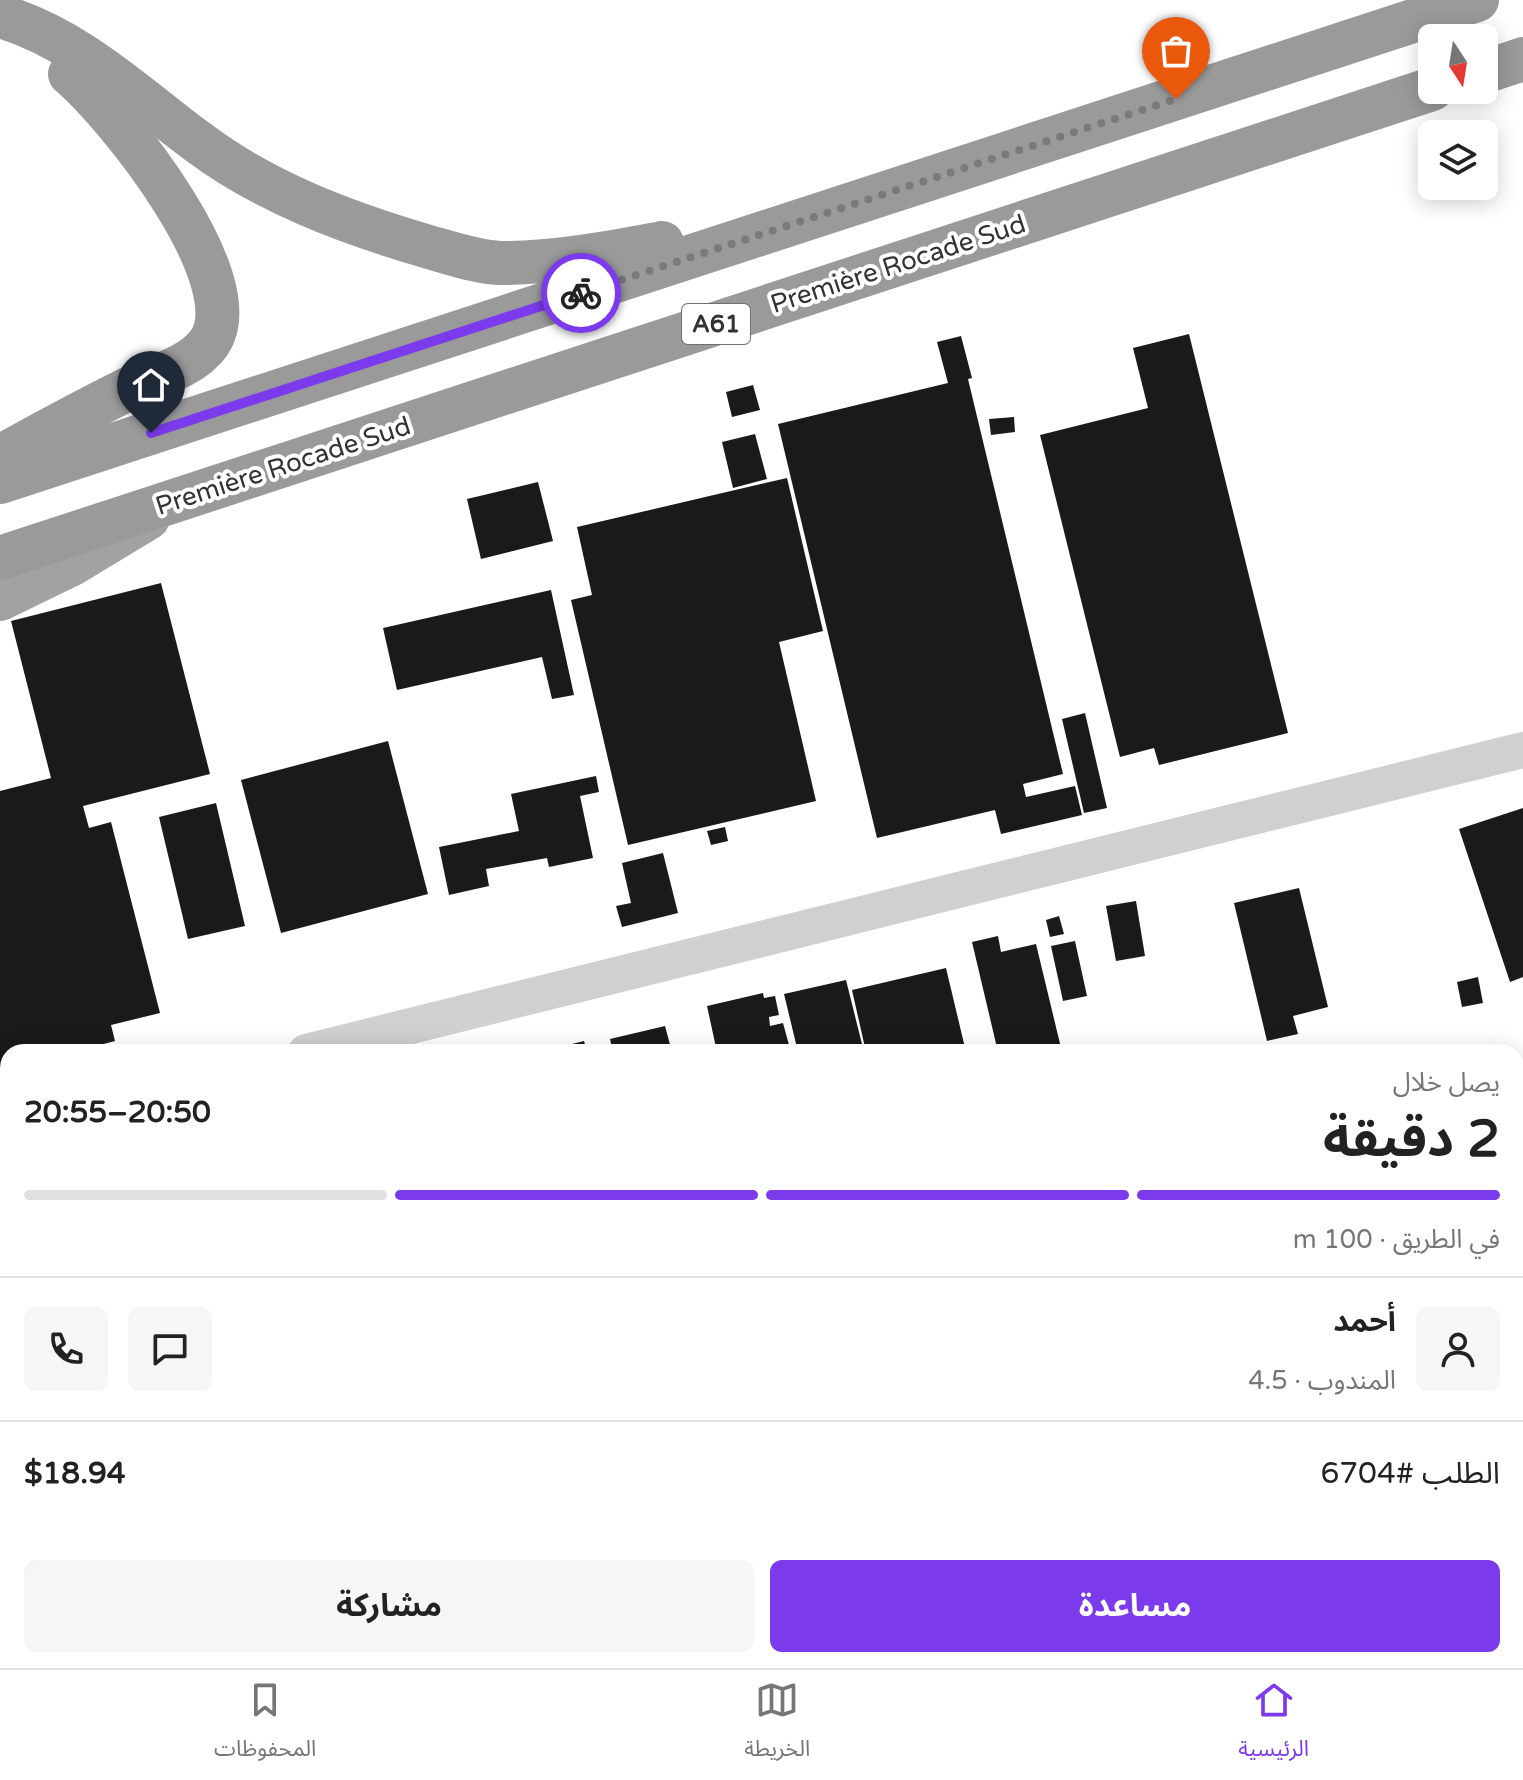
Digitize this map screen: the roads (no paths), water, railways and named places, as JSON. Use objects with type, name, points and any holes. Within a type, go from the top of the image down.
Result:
[{"type":"highway","points":[[0,482],[1477,0]]},
{"type":"highway","points":[[0,16],[53,36],[83,54],[242,172],[332,214],[385,234],[496,263],[568,260],[845,207]]},
{"type":"highway","points":[[0,33],[15,37],[45,53],[108,112],[138,149],[190,229],[214,288],[219,316],[209,343],[188,362],[129,389],[0,457]]},
{"type":"highway","points":[[1498,67],[1523,59]]},
{"type":"highway","name":"Première Rocade Sud","points":[[0,558],[1418,94]]},
{"type":"highway","points":[[0,599],[110,542],[171,502]]},
{"type":"street","points":[[338,1044],[1523,750]]}]
